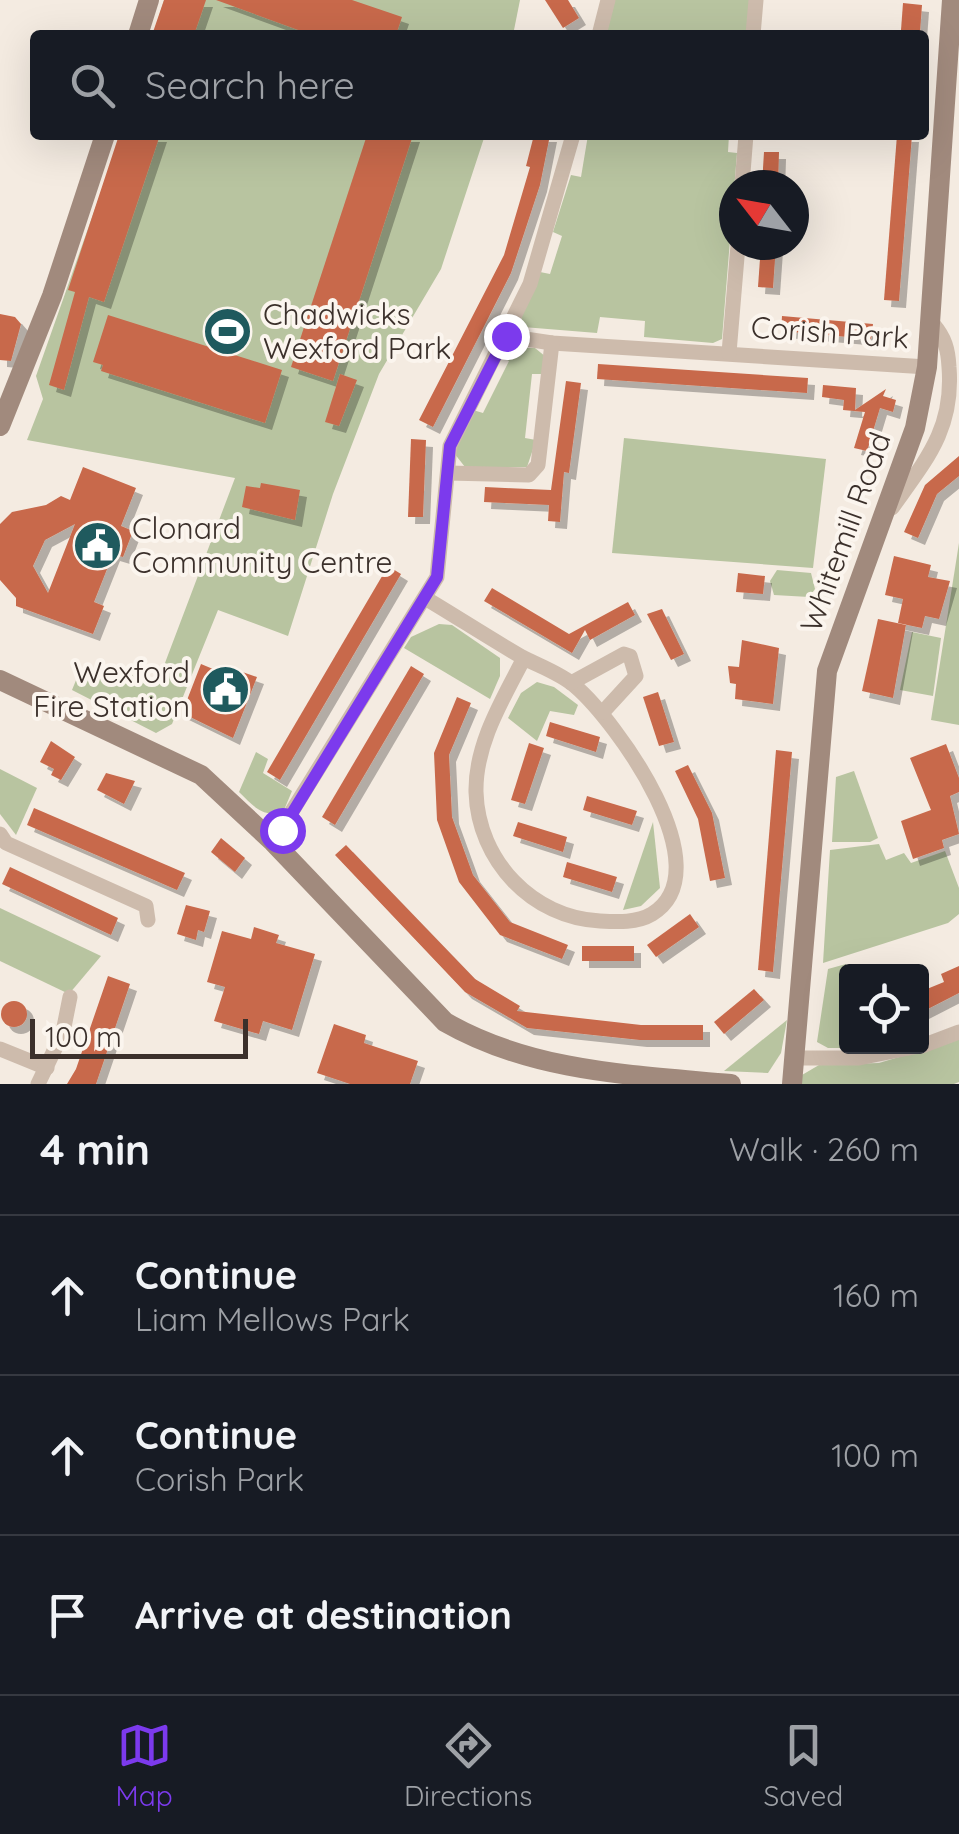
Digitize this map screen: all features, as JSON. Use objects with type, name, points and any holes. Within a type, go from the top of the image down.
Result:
[{"type":"street","points":[[140,30],[150,0]]},
{"type":"street","points":[[600,30],[608,0]]},
{"type":"street","points":[[753,30],[756,0]]},
{"type":"street","name":"Whitemill Road","points":[[792,1084],[827,671],[844,615],[915,428],[927,367],[933,324],[952,0]]},
{"type":"street","points":[[0,426],[5,401],[52,296],[103,140]]},
{"type":"street","points":[[274,842],[437,577],[444,537],[450,446],[506,336],[541,252],[573,140]]},
{"type":"street","points":[[743,170],[746,140]]},
{"type":"street","name":"Corish Park","points":[[730,353],[737,260]]},
{"type":"street","points":[[883,520],[947,424],[952,396],[948,358],[944,336],[933,324]]},
{"type":"street","name":"Corish Park","points":[[506,336],[552,343],[927,367]]},
{"type":"street","points":[[448,474],[529,475],[538,465],[552,343]]},
{"type":"street","points":[[425,598],[572,683],[603,712],[655,791],[668,822],[674,873],[670,894],[655,912],[618,922],[568,918],[536,902],[498,861],[484,829],[476,794],[481,750],[524,658]]},
{"type":"street","points":[[572,683],[606,661],[624,654],[630,656],[636,676],[603,712]]},
{"type":"street","points":[[0,680],[201,775],[274,842],[445,1022],[516,1056],[581,1076],[731,1084]]},
{"type":"street","points":[[0,834],[6,842],[146,906],[148,920]]},
{"type":"street","points":[[38,1084],[63,1032],[70,997]]},
{"type":"street","points":[[929,1043],[959,1032]]},
{"type":"street","points":[[0,1049],[47,1068]]},
{"type":"street","points":[[793,1058],[858,1058],[879,1054]]},
{"type":"green space","points":[[164,0],[520,0],[514,30],[155,30]]},
{"type":"green space","points":[[615,0],[750,0],[747,30],[607,30]]},
{"type":"green space","name":"Chadwicks Wexford Park","points":[[119,140],[483,140],[441,269],[379,374],[333,494],[288,636],[218,610],[172,724],[156,733],[72,690],[81,668],[110,679],[115,669],[157,684],[235,478],[27,440],[43,399],[36,376]]},
{"type":"green space","points":[[587,140],[729,140],[728,152],[737,153],[736,170],[719,170],[719,260],[728,260],[722,339],[713,343],[644,337],[645,321],[600,317],[597,333],[523,327],[521,316],[540,272],[550,274],[562,236],[553,232],[571,175],[581,177]]},
{"type":"green space","points":[[506,348],[535,348],[546,357],[544,374],[532,374],[525,438],[536,440],[527,467],[465,467],[454,453],[473,410],[483,413],[509,361],[500,356]]},
{"type":"green space","points":[[624,438],[826,459],[813,568],[612,553]]},
{"type":"green space","points":[[959,543],[959,725],[931,720]]},
{"type":"green space","points":[[777,570],[811,573],[815,589],[809,597],[774,595],[770,581]]},
{"type":"green space","points":[[439,624],[452,625],[500,658],[500,676],[490,699],[404,648],[411,637]]},
{"type":"green space","points":[[912,632],[941,638],[933,696],[900,690]]},
{"type":"green space","points":[[537,682],[554,687],[578,705],[574,715],[550,711],[537,741],[508,718],[521,693]]},
{"type":"green space","points":[[256,752],[268,759],[263,773],[292,791],[284,810],[277,813],[264,812],[239,792]]},
{"type":"green space","points":[[0,769],[37,788],[16,835],[0,814]]},
{"type":"green space","points":[[854,771],[878,838],[870,842],[832,842],[836,777]]},
{"type":"green space","points":[[653,822],[660,888],[641,906],[623,910]]},
{"type":"green space","points":[[879,844],[886,860],[904,853],[911,863],[945,851],[959,888],[959,914],[948,923],[823,963],[830,850]]},
{"type":"green space","points":[[0,908],[101,956],[69,994],[0,961]]},
{"type":"green space","points":[[839,966],[839,1048],[817,1042],[828,969]]},
{"type":"green space","points":[[787,1020],[781,1053],[768,1073],[724,1071]]},
{"type":"green space","points":[[959,1039],[959,1082],[801,1084],[802,1075],[819,1065],[879,1063],[909,1054],[929,1054],[929,1048]]},
{"type":"building","points":[[164,0],[206,0],[196,30],[154,30]]},
{"type":"building","points":[[216,0],[352,0],[402,17],[398,30],[298,30]]},
{"type":"building","points":[[545,0],[568,0],[579,18],[563,28]]},
{"type":"building","points":[[903,3],[922,5],[920,30],[901,30]]},
{"type":"building","points":[[117,140],[158,140],[104,302],[89,297],[64,390],[49,385],[75,292],[68,290]]},
{"type":"building","points":[[365,140],[411,140],[333,381],[291,367]]},
{"type":"building","points":[[533,140],[549,140],[540,185],[511,273],[433,427],[419,420],[504,255],[530,167],[526,166]]},
{"type":"building","points":[[897,140],[912,140],[899,301],[884,300]]},
{"type":"building","points":[[764,152],[779,152],[778,170],[763,170]]},
{"type":"building","points":[[760,260],[775,260],[773,288],[758,287]]},
{"type":"building","points":[[0,314],[15,317],[21,324],[11,361],[0,360]]},
{"type":"building","points":[[108,315],[282,370],[265,423],[101,371],[103,365],[93,362]]},
{"type":"building","points":[[782,316],[873,324],[871,339],[781,331]]},
{"type":"building","points":[[598,364],[808,378],[807,393],[597,379]]},
{"type":"building","points":[[340,374],[357,380],[339,426],[325,422]]},
{"type":"building","points":[[566,381],[581,383],[569,473],[564,472],[560,522],[548,521],[549,505],[484,502],[485,487],[551,490]]},
{"type":"building","points":[[823,385],[856,388],[855,410],[886,389],[883,396],[896,400],[893,412],[880,408],[867,451],[854,448],[865,412],[843,410],[844,400],[822,397]]},
{"type":"building","points":[[411,439],[426,440],[423,517],[408,517]]},
{"type":"building","points":[[959,456],[959,476],[937,494],[918,538],[904,532],[925,485]]},
{"type":"building","name":"Clonard Community Centre","points":[[83,467],[136,488],[121,526],[133,531],[123,557],[113,554],[94,602],[104,606],[93,634],[16,606],[16,598],[0,580],[0,524],[12,512],[46,505],[61,496],[70,500]],"holes":[[[75,524],[48,593],[33,566],[45,540]]]},
{"type":"building","points":[[261,483],[300,490],[295,520],[242,507],[246,486],[260,488]]},
{"type":"building","points":[[894,556],[931,565],[928,577],[950,581],[939,619],[925,616],[922,628],[898,623],[903,599],[885,595]]},
{"type":"building","points":[[388,566],[401,574],[280,780],[267,772]]},
{"type":"building","points":[[738,573],[765,576],[763,594],[736,592]]},
{"type":"building","points":[[492,588],[569,634],[628,602],[635,615],[590,640],[585,630],[572,653],[484,601]]},
{"type":"building","points":[[662,609],[684,654],[671,660],[647,614]]},
{"type":"building","points":[[878,619],[906,625],[893,698],[862,691]]},
{"type":"building","points":[[742,640],[779,648],[773,704],[735,699],[736,684],[730,683],[728,666],[739,667]]},
{"type":"building","points":[[201,664],[225,674],[228,667],[257,677],[233,738],[182,713]]},
{"type":"building","points":[[411,666],[424,674],[335,825],[322,817]]},
{"type":"building","points":[[658,692],[674,742],[659,746],[643,697]]},
{"type":"building","points":[[457,697],[471,703],[449,755],[452,817],[473,875],[510,922],[568,945],[562,959],[500,935],[459,882],[437,820],[434,753]]},
{"type":"building","points":[[550,722],[600,737],[596,752],[546,736]]},
{"type":"building","points":[[51,741],[75,757],[61,780],[51,775],[54,769],[40,762]]},
{"type":"building","points":[[529,743],[544,748],[525,804],[511,800]]},
{"type":"building","points":[[946,744],[959,778],[959,792],[950,796],[959,834],[942,840],[944,848],[913,859],[901,821],[931,810],[910,758]]},
{"type":"building","points":[[776,750],[792,752],[773,972],[758,970]]},
{"type":"building","points":[[688,765],[712,813],[725,878],[710,881],[698,819],[675,771]]},
{"type":"building","points":[[106,773],[135,781],[124,804],[97,790]]},
{"type":"building","points":[[587,796],[637,811],[632,825],[583,810]]},
{"type":"building","points":[[34,808],[185,873],[177,890],[27,825]]},
{"type":"building","points":[[518,822],[567,837],[563,852],[513,836]]},
{"type":"building","points":[[221,838],[245,858],[235,872],[211,852]]},
{"type":"building","points":[[346,845],[475,979],[520,1006],[517,1011],[641,1025],[703,1025],[703,1040],[640,1040],[527,1028],[465,992],[335,855]]},
{"type":"building","points":[[567,862],[617,877],[612,892],[563,877]]},
{"type":"building","points":[[10,867],[118,918],[111,935],[2,884]]},
{"type":"building","points":[[186,905],[210,911],[204,932],[198,930],[196,940],[177,934]]},
{"type":"building","points":[[690,914],[699,927],[656,957],[647,945]]},
{"type":"building","points":[[254,927],[279,935],[276,943],[315,954],[292,1030],[263,1021],[259,1034],[214,1021],[225,987],[207,982],[222,931],[251,939]]},
{"type":"building","points":[[582,946],[634,946],[634,961],[582,961]]},
{"type":"building","points":[[959,966],[959,993],[929,1008],[929,988],[944,982],[941,974]]},
{"type":"building","points":[[108,976],[130,984],[96,1084],[67,1084],[76,1069]]},
{"type":"building","points":[[754,989],[764,1000],[724,1034],[714,1022]]},
{"type":"building","points":[[14,1001],[23,1005],[27,1014],[23,1023],[14,1027],[5,1023],[1,1014],[5,1005]]},
{"type":"building","points":[[334,1024],[366,1035],[364,1043],[418,1061],[410,1084],[350,1084],[317,1073]]},
{"type":"place","name":"Chadwicks Wexford Park","points":[[228,331]]},
{"type":"place","name":"Clonard Community Centre","points":[[97,545]]},
{"type":"place","name":"Wexford Fire Station","points":[[225,689]]},
{"type":"route","points":[[282,830],[379,665],[437,577],[444,537],[450,446],[470,399],[506,336]]}]
